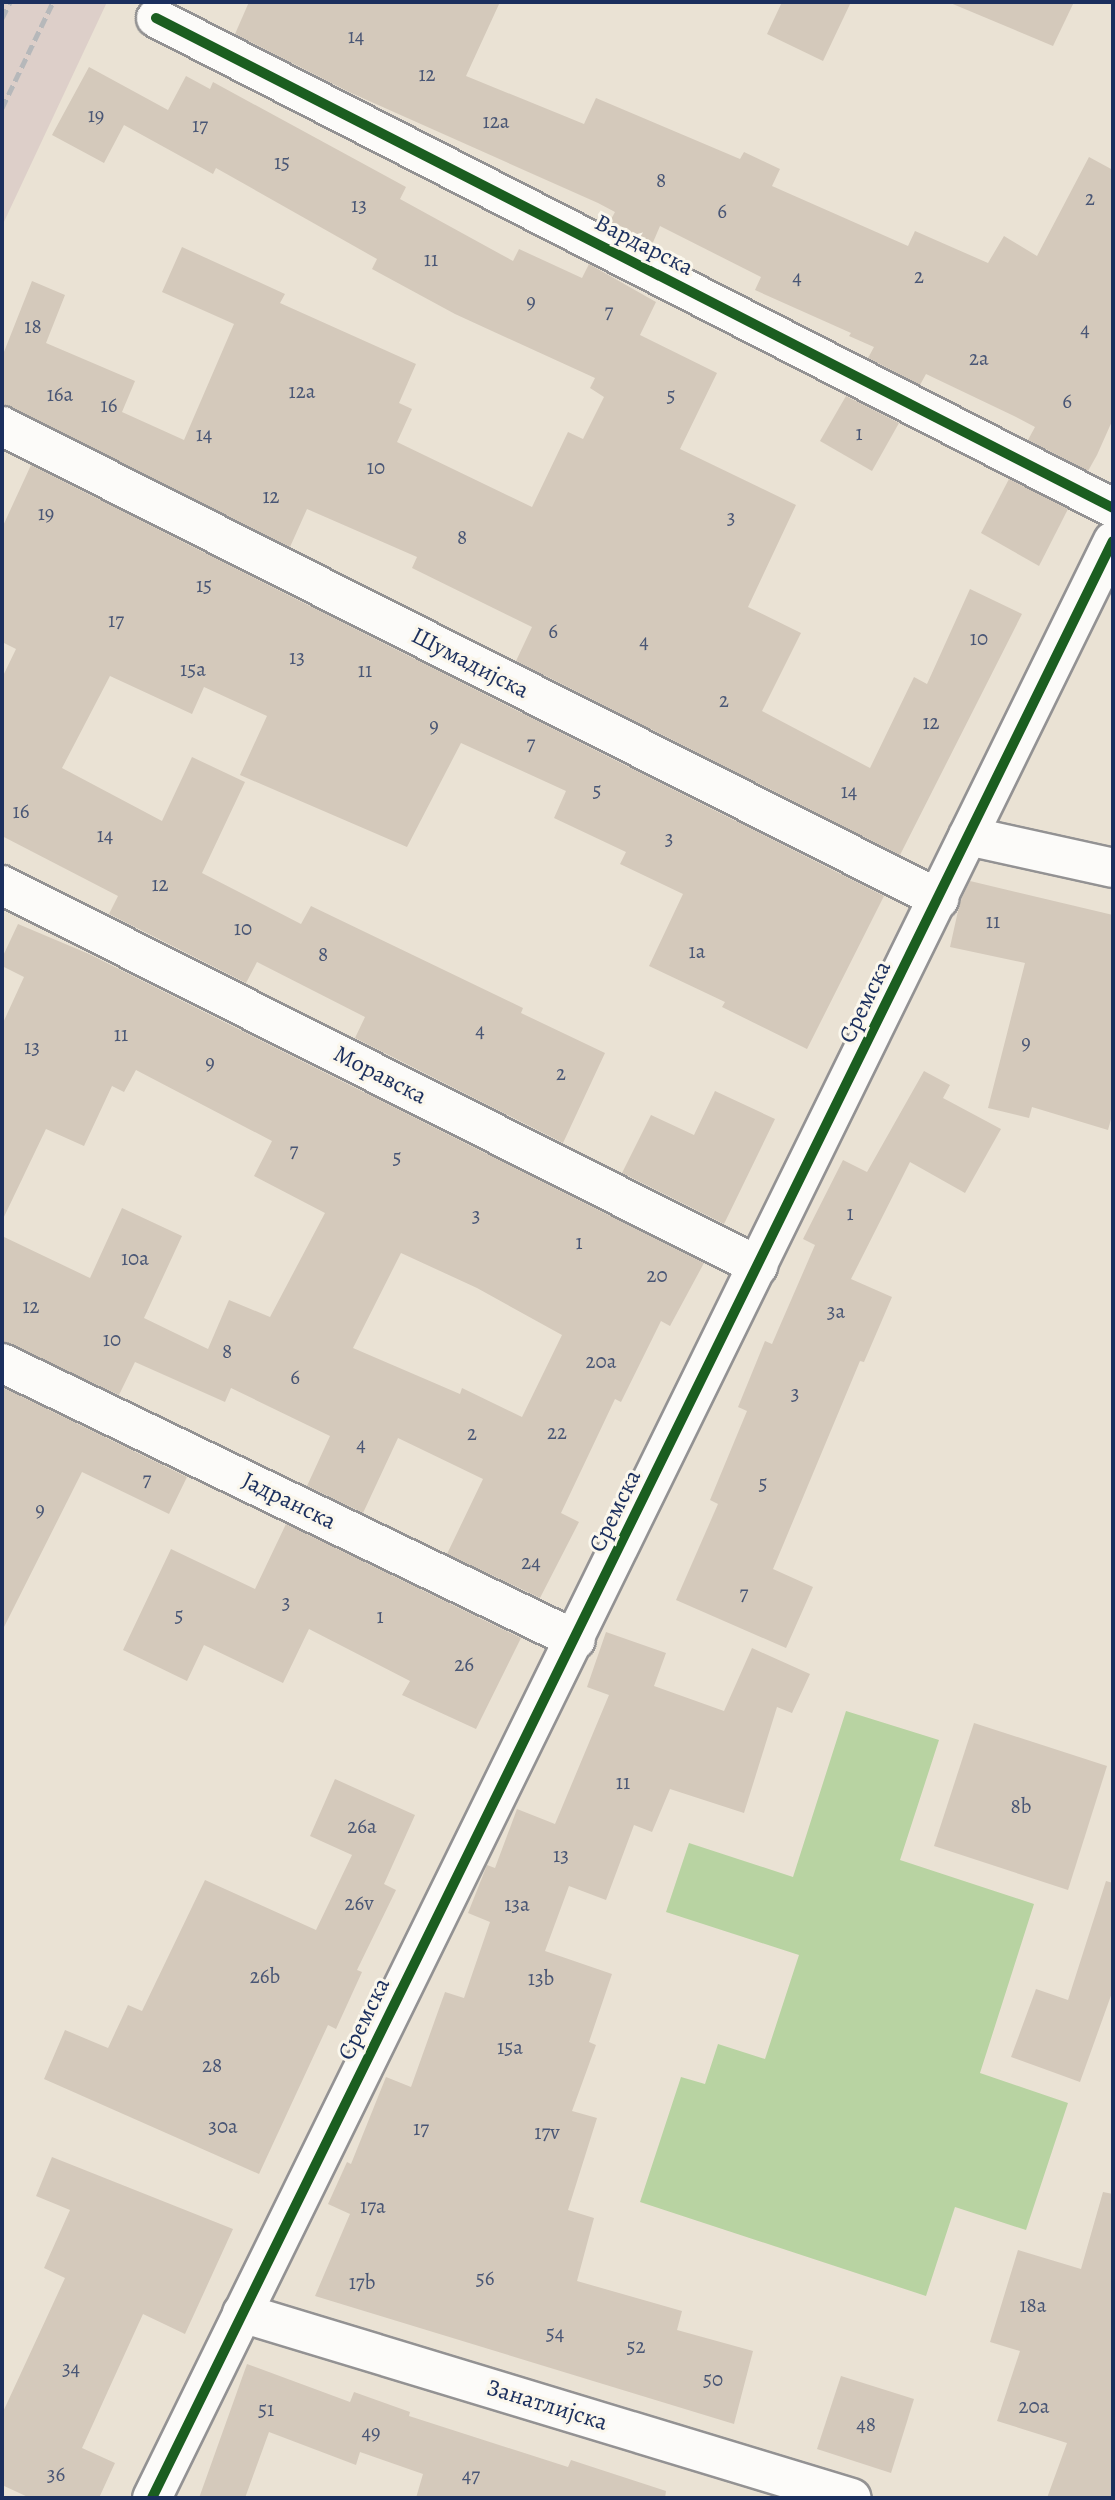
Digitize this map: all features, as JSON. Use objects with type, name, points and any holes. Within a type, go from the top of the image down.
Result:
[{"type":"street","name":"Вардарска","points":[[156,18],[1113,509]]},
{"type":"street","name":"Шумадијска","points":[[2,426],[939,900]]},
{"type":"street","name":"Сремска","points":[[152,2498],[576,1640],[1113,541]]},
{"type":"street","points":[[968,836],[1113,868]]},
{"type":"street","name":"Моравска","points":[[2,885],[758,1266]]},
{"type":"street","name":"Јадранска","points":[[2,1363],[576,1640]]},
{"type":"street","name":"Занатлијска","points":[[242,2312],[852,2498]]},
{"type":"shaded area","points":[[2,2],[107,2],[2,226]]},
{"type":"green space","points":[[846,1711],[939,1740],[900,1860],[1034,1904],[980,2073],[1068,2103],[1026,2230],[955,2207],[926,2296],[640,2202],[681,2077],[705,2084],[718,2044],[765,2059],[799,1955],[666,1912],[689,1843],[793,1877]]},
{"type":"building","points":[[249,2],[500,2],[466,76],[584,124],[596,98],[740,159],[744,152],[780,169],[772,186],[908,246],[915,231],[988,263],[1004,236],[1037,256],[1089,157],[1113,170],[1113,419],[1097,455],[1088,471],[1028,440],[1035,427],[1014,416],[926,374],[920,385],[868,358],[874,347],[849,336],[851,333],[755,290],[761,277],[660,226],[651,247],[608,225],[615,212],[598,203],[349,92],[235,34]]},
{"type":"building","points":[[782,2],[851,2],[823,61],[767,34]]},
{"type":"building","points":[[948,2],[1074,2],[1053,46]]},
{"type":"building","points":[[89,67],[168,110],[186,76],[210,89],[213,82],[406,187],[400,199],[513,261],[519,249],[582,278],[589,264],[656,302],[640,335],[717,373],[680,449],[796,505],[748,607],[801,633],[762,711],[870,768],[914,677],[927,684],[970,589],[1022,614],[900,855],[516,661],[532,627],[412,568],[417,557],[307,509],[290,547],[2,404],[2,357],[32,281],[65,295],[46,343],[135,381],[122,412],[184,440],[234,324],[162,292],[182,247],[285,294],[280,303],[416,364],[399,403],[412,409],[397,442],[532,507],[568,432],[583,439],[604,397],[590,388],[595,378],[455,314],[372,269],[377,259],[216,168],[213,174],[124,125],[104,163],[52,135]]},
{"type":"building","points":[[846,396],[899,423],[872,471],[820,441]]},
{"type":"building","points":[[31,465],[884,896],[807,1049],[722,1007],[725,1002],[649,966],[683,894],[620,864],[626,852],[554,818],[566,791],[461,743],[407,847],[240,775],[267,716],[204,687],[192,714],[110,676],[62,768],[162,821],[192,757],[245,782],[202,873],[301,924],[311,906],[523,1008],[521,1013],[605,1053],[563,1143],[355,1038],[365,1017],[257,962],[246,983],[109,914],[118,896],[2,836],[2,678],[16,649],[2,642],[2,528]]},
{"type":"building","points":[[1009,479],[1068,509],[1039,566],[981,533]]},
{"type":"building","points":[[970,881],[1113,915],[1113,1112],[1108,1130],[1032,1107],[1029,1118],[988,1108],[1025,963],[950,947],[960,902]]},
{"type":"building","points":[[18,924],[89,954],[704,1263],[670,1326],[661,1321],[621,1402],[615,1399],[561,1513],[579,1522],[540,1598],[447,1554],[483,1479],[398,1438],[363,1513],[307,1486],[330,1436],[231,1388],[225,1402],[135,1362],[119,1395],[2,1341],[2,1236],[90,1278],[122,1208],[182,1236],[144,1318],[208,1349],[229,1300],[270,1317],[325,1213],[254,1176],[272,1141],[136,1070],[124,1092],[112,1086],[84,1146],[46,1129],[2,1221],[2,1025],[24,977],[2,966],[2,958]],"holes":[[[401,1253],[477,1288],[562,1335],[522,1417],[462,1388],[460,1394],[353,1348]]]},
{"type":"building","points":[[924,1071],[950,1085],[943,1098],[1001,1129],[965,1193],[910,1162],[851,1279],[892,1297],[864,1362],[860,1361],[773,1569],[813,1587],[786,1648],[676,1600],[718,1504],[710,1500],[747,1411],[738,1407],[765,1341],[772,1344],[815,1245],[803,1239],[843,1160],[867,1172]]},
{"type":"building","points":[[715,1091],[775,1119],[724,1224],[622,1173],[651,1115],[694,1135]]},
{"type":"building","points":[[2,1387],[187,1477],[169,1514],[82,1472],[2,1631]]},
{"type":"building","points":[[286,1524],[521,1638],[476,1729],[402,1695],[410,1681],[309,1629],[283,1683],[204,1645],[187,1681],[123,1650],[171,1549],[255,1589]]},
{"type":"building","points":[[606,1632],[666,1653],[654,1686],[724,1711],[752,1648],[810,1674],[792,1713],[777,1707],[744,1813],[670,1789],[652,1832],[634,1825],[606,1900],[569,1886],[545,1951],[612,1974],[589,2042],[596,2045],[572,2111],[597,2118],[568,2210],[594,2218],[577,2281],[682,2311],[677,2330],[753,2351],[734,2424],[315,2296],[350,2214],[328,2204],[347,2162],[351,2164],[386,2077],[411,2087],[445,1992],[464,1998],[490,1922],[468,1913],[487,1865],[495,1868],[517,1809],[555,1824],[609,1695],[587,1687]]},
{"type":"building","points":[[974,1723],[1107,1766],[1068,1890],[934,1846]]},
{"type":"building","points":[[335,1779],[415,1815],[384,1884],[396,1890],[357,1970],[362,1972],[336,2029],[328,2025],[259,2174],[44,2079],[65,2030],[108,2048],[128,2005],[142,2011],[205,1880],[316,1930],[352,1855],[310,1836]]},
{"type":"building","points":[[1106,1881],[1113,1883],[1113,1990],[1080,2082],[1011,2057],[1036,1989],[1068,2000]]},
{"type":"building","points":[[52,2157],[233,2229],[185,2334],[143,2314],[82,2448],[115,2463],[99,2498],[30,2498],[2,2485],[2,2414],[65,2278],[44,2268],[70,2210],[36,2196]]},
{"type":"building","points":[[1103,2192],[1113,2194],[1113,2498],[1047,2498],[1067,2443],[997,2421],[1020,2351],[990,2342],[1018,2250],[1081,2269]]},
{"type":"building","points":[[247,2364],[350,2402],[354,2392],[410,2412],[409,2416],[568,2467],[571,2460],[666,2491],[665,2498],[416,2498],[423,2474],[360,2452],[356,2465],[269,2432],[245,2498],[199,2498]]},
{"type":"building","points":[[841,2376],[914,2399],[891,2473],[817,2449]]},
{"type":"railway","points":[[2,18],[10,2]]},
{"type":"railway","points":[[2,108],[53,2]]},
{"type":"cycle path","points":[[156,18],[1113,508]]},
{"type":"cycle path","points":[[152,2498],[1113,541]]}]
